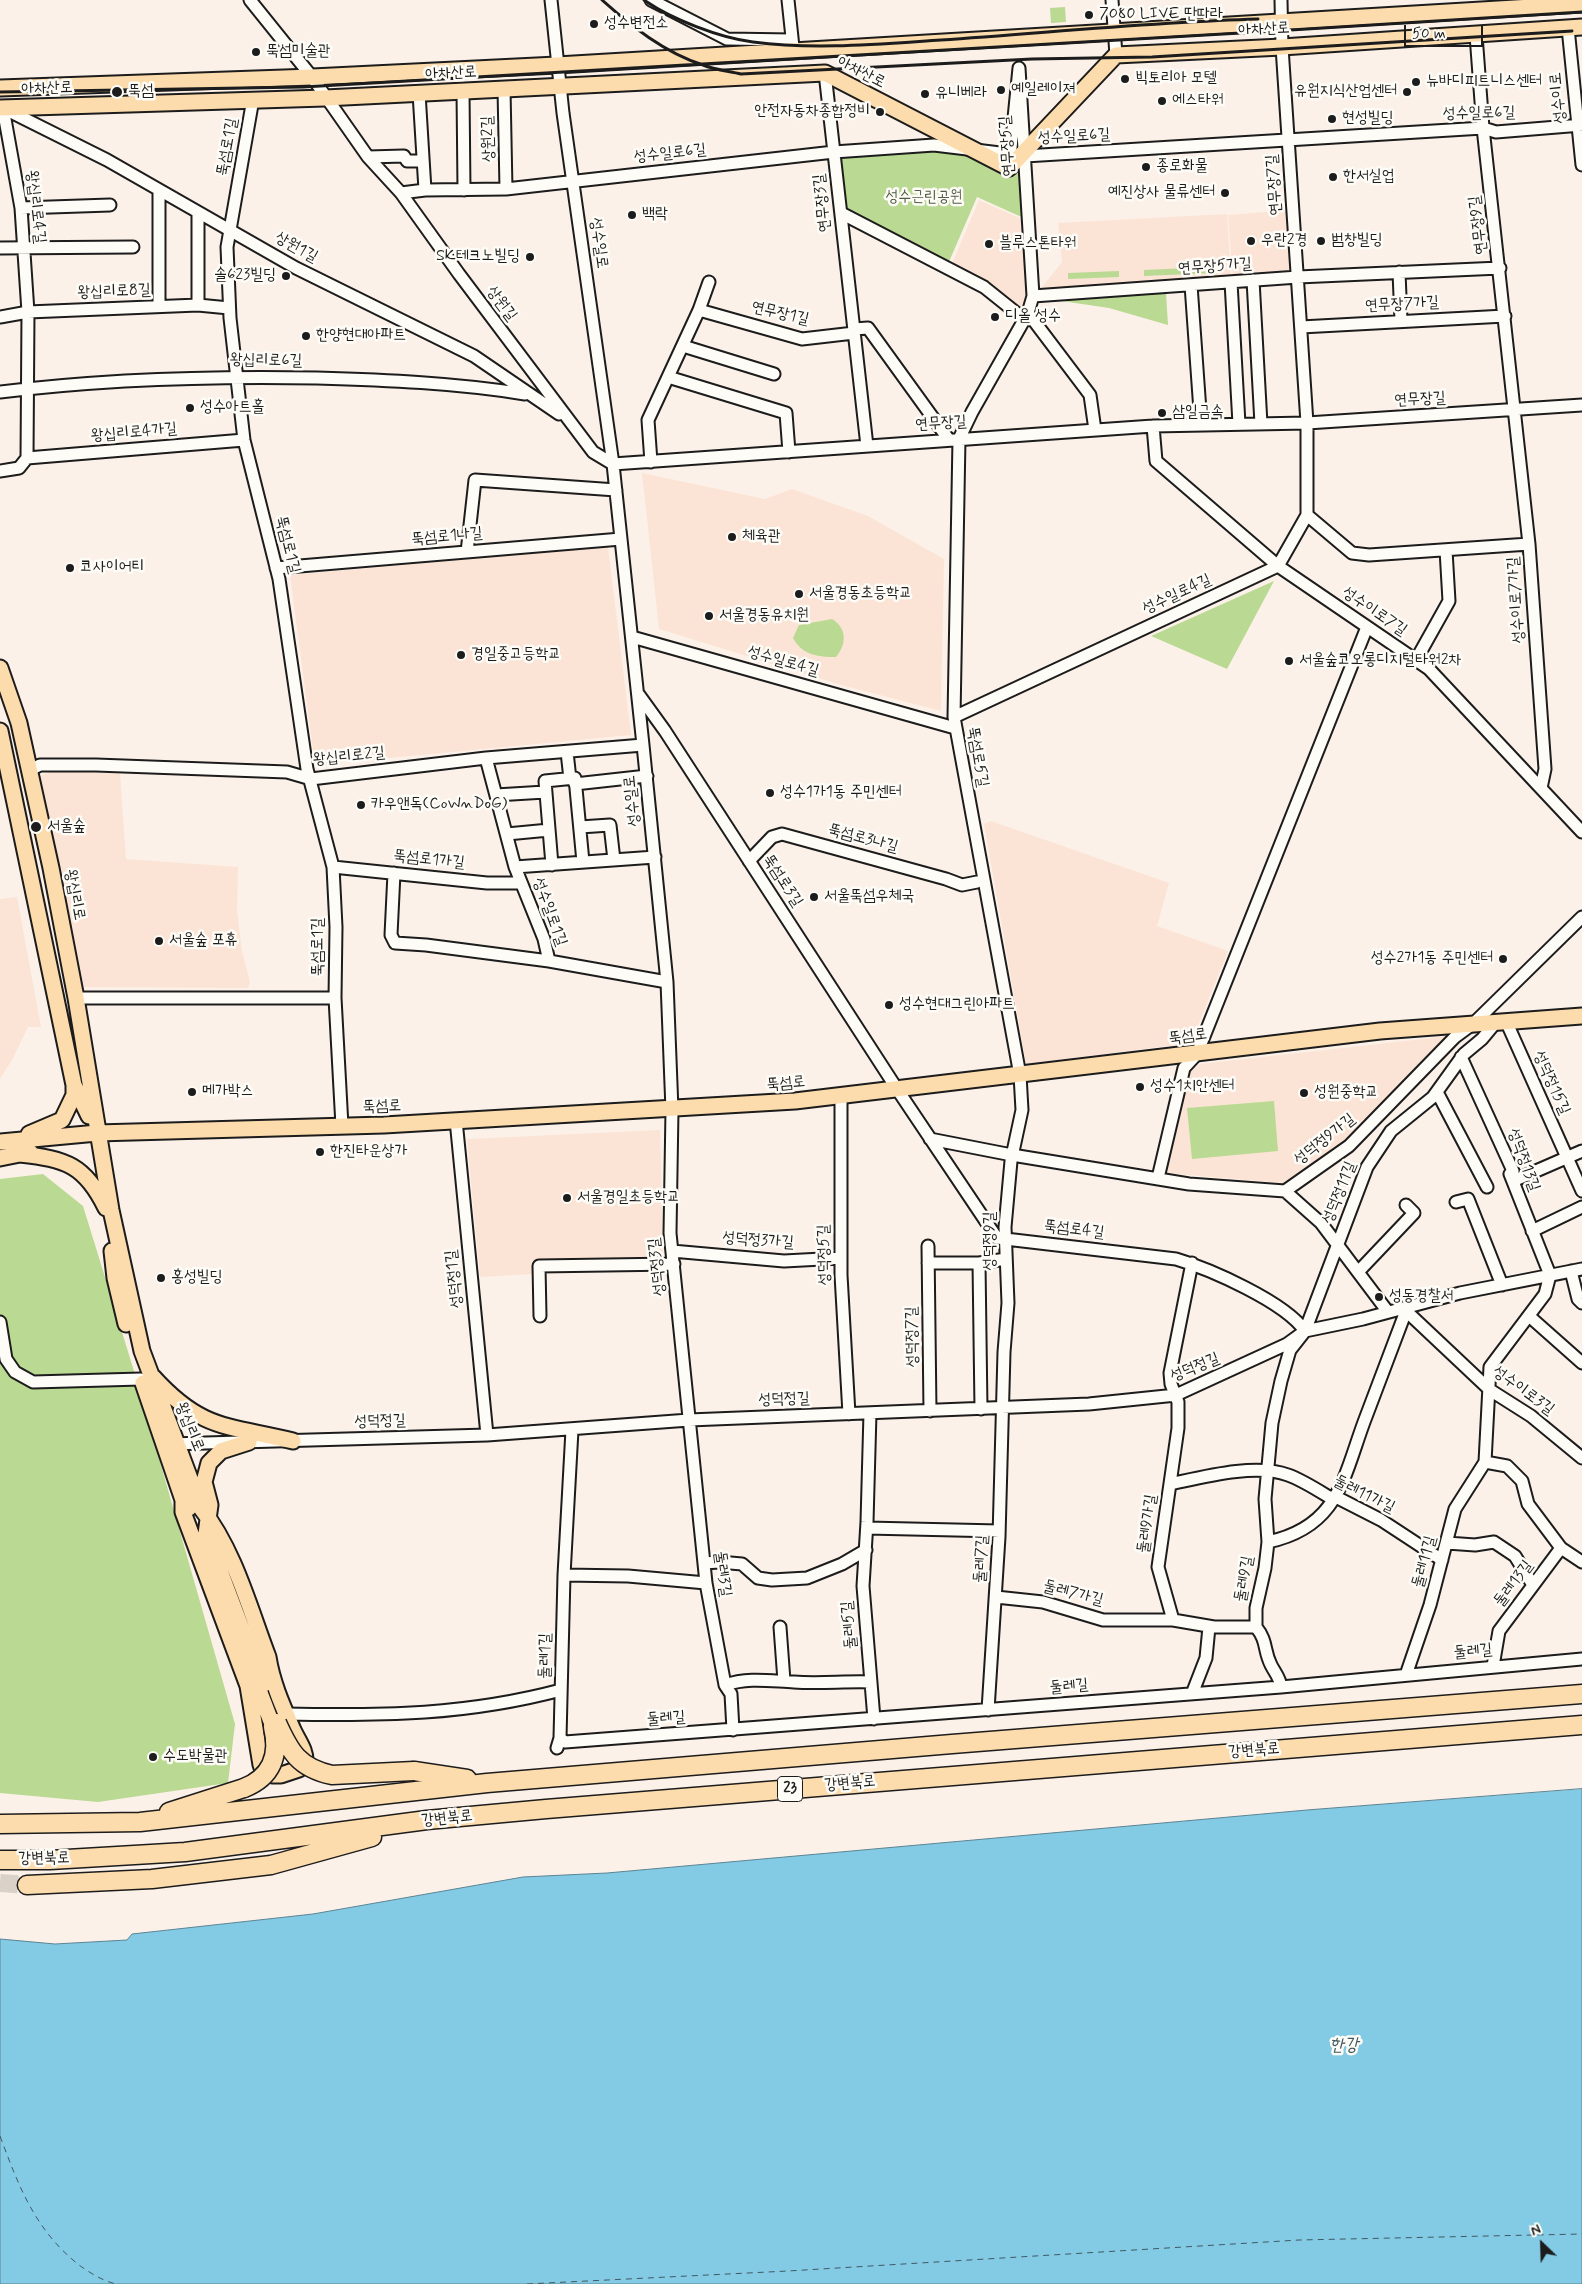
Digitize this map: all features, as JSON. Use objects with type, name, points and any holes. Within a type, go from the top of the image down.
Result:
[{"type":"highway","name":"강변북로","points":[[0,1824],[140,1822],[487,1783],[1582,1694]]},
{"type":"highway","points":[[279,1720],[290,1749],[300,1761],[319,1772],[341,1775],[414,1771],[487,1783]]},
{"type":"highway","points":[[140,1822],[244,1788],[261,1780],[271,1768],[276,1748],[279,1720]]},
{"type":"highway","name":"강변북로","points":[[0,1860],[59,1859],[185,1852],[436,1820],[948,1776],[1582,1725]]},
{"type":"highway","points":[[27,1884],[152,1879],[271,1865],[436,1820]]},
{"type":"main road","name":"아차산로","points":[[1116,55],[1563,2],[1582,4]]},
{"type":"main road","name":"아차산로","points":[[0,88],[312,77],[557,65],[793,46],[1114,32],[1476,35],[1575,27]]},
{"type":"main road","points":[[1009,168],[1116,55]]},
{"type":"main road","name":"아차산로","points":[[2,108],[325,98],[825,73],[1009,168]]},
{"type":"main road","name":"왕십리로","points":[[0,668],[19,723],[30,770],[76,998],[97,1133],[115,1278],[145,1375],[171,1444],[201,1508],[208,1517],[206,1534],[208,1548]]},
{"type":"main road","name":"왕십리로","points":[[0,731],[74,1085],[97,1133],[145,1375]]},
{"type":"main road","name":"뚝섬로","points":[[7,1141],[97,1133],[342,1126],[795,1102],[1380,1031],[1582,1016]]},
{"type":"main road","points":[[7,1141],[62,1120],[74,1094],[74,1085]]},
{"type":"main road","name":"뚝섬로","points":[[0,1158],[97,1133]]},
{"type":"main road","points":[[20,1154],[50,1158],[72,1166],[83,1174],[107,1210]]},
{"type":"main road","points":[[145,1375],[189,1410],[210,1422],[240,1431],[293,1441]]},
{"type":"main road","points":[[183,1500],[183,1512],[248,1686],[258,1759],[265,1771],[272,1775],[291,1773],[305,1763],[303,1749],[279,1720],[268,1657],[226,1549],[215,1524],[208,1517],[210,1505],[204,1482],[209,1463],[221,1451],[249,1442]]},
{"type":"main road","name":"왕십리로","points":[[171,1444],[183,1500],[190,1510],[208,1548],[279,1720]]},
{"type":"street","name":"상원길","points":[[250,0],[312,77],[368,157],[401,193],[593,452],[613,464]]},
{"type":"street","name":"성수일로","points":[[551,0],[557,65],[613,464],[644,745],[668,982],[672,1110]]},
{"type":"street","name":"아차산로","points":[[650,0],[726,39],[793,46]]},
{"type":"street","points":[[788,0],[793,46]]},
{"type":"street","points":[[1112,0],[1116,55]]},
{"type":"street","name":"연무장7길","points":[[1281,0],[1288,141],[1308,423]]},
{"type":"street","name":"성수이로","points":[[1575,27],[1582,165]]},
{"type":"street","name":"연무장9길","points":[[1476,35],[1483,128],[1515,410]]},
{"type":"street","name":"연무장5길","points":[[954,440],[972,412],[1026,316],[1034,296],[1019,68],[1009,168]]},
{"type":"street","name":"연무장3길","points":[[825,73],[867,446]]},
{"type":"street","name":"상원2길","points":[[504,89],[506,189]]},
{"type":"street","name":"상원2길","points":[[463,91],[464,190]]},
{"type":"street","points":[[419,93],[425,190]]},
{"type":"street","name":"뚝섬로1길","points":[[253,100],[227,247],[230,308],[244,440],[276,568],[307,770],[311,779],[333,867],[336,927],[336,998],[342,1126]]},
{"type":"street","name":"상원1길","points":[[2,108],[107,160],[296,268],[474,356],[570,421]]},
{"type":"street","name":"왕십리로4길","points":[[2,108],[21,208],[24,248],[28,312],[28,458]]},
{"type":"street","name":"성수일로6길","points":[[573,181],[834,152],[934,145],[1025,156],[1483,128],[1496,132],[1580,125]]},
{"type":"street","points":[[368,157],[404,156],[407,161],[423,161]]},
{"type":"street","points":[[401,193],[425,190],[506,189],[573,181]]},
{"type":"street","points":[[159,190],[159,306]]},
{"type":"street","points":[[21,208],[110,204]]},
{"type":"street","points":[[198,212],[198,305]]},
{"type":"street","points":[[841,212],[984,287],[1026,316],[1090,395],[1095,430]]},
{"type":"street","points":[[0,248],[133,247]]},
{"type":"street","name":"연무장5가길","points":[[1034,296],[1298,277],[1500,268]]},
{"type":"street","points":[[1398,272],[1401,321]]},
{"type":"street","points":[[1252,280],[1261,424]]},
{"type":"street","points":[[651,462],[648,420],[700,310],[709,282]]},
{"type":"street","points":[[1231,282],[1239,424]]},
{"type":"street","points":[[1190,285],[1201,425]]},
{"type":"street","name":"왕십리로8길","points":[[0,317],[28,312],[159,306],[198,305],[230,308]]},
{"type":"street","name":"연무장1길","points":[[700,310],[802,339],[854,331]]},
{"type":"street","name":"연무장7가길","points":[[1301,327],[1505,316]]},
{"type":"street","points":[[854,331],[868,328],[954,440]]},
{"type":"street","points":[[683,346],[774,374]]},
{"type":"street","name":"왕십리로6길","points":[[0,392],[137,378],[237,376],[398,380],[478,386],[532,395]]},
{"type":"street","points":[[668,377],[786,413],[789,452]]},
{"type":"street","name":"연무장길","points":[[613,464],[1153,426],[1308,423],[1582,405]]},
{"type":"street","name":"성수이로7가길","points":[[1515,410],[1529,544],[1545,769],[1541,788]]},
{"type":"street","points":[[1278,566],[1307,515],[1308,423]]},
{"type":"street","name":"성수이로7길","points":[[1153,426],[1156,461],[1278,566],[1429,670],[1582,832]]},
{"type":"street","name":"왕십리로4가길","points":[[28,458],[244,440]]},
{"type":"street","name":"뚝섬로5길","points":[[954,440],[954,722],[1020,1076]]},
{"type":"street","points":[[0,471],[19,468],[28,458]]},
{"type":"street","points":[[467,552],[475,480],[616,490]]},
{"type":"street","points":[[1307,515],[1352,553],[1369,555],[1529,544]]},
{"type":"street","name":"뚝섬로1나길","points":[[276,568],[621,539]]},
{"type":"street","points":[[1416,660],[1449,601],[1446,550]]},
{"type":"street","name":"성수일로4길","points":[[632,636],[954,722],[1278,566]]},
{"type":"street","points":[[1158,1178],[1184,1068],[1197,1054],[1367,627]]},
{"type":"street","name":"뚝섬로3길","points":[[638,693],[665,731],[897,1089]]},
{"type":"street","name":"왕십리로2길","points":[[30,770],[40,765],[96,765],[287,772],[311,779],[486,758],[644,745]]},
{"type":"street","points":[[567,752],[580,827],[583,862]]},
{"type":"street","name":"성수일로1길","points":[[486,758],[515,868],[544,939],[548,961],[668,982]]},
{"type":"street","points":[[552,865],[544,781],[647,776]]},
{"type":"street","points":[[496,795],[545,792]]},
{"type":"street","points":[[580,827],[610,825],[614,860]]},
{"type":"street","points":[[506,834],[549,830]]},
{"type":"street","name":"뚝섬로3나길","points":[[749,861],[772,837],[782,834],[962,885],[977,882]]},
{"type":"street","points":[[515,868],[655,857]]},
{"type":"street","name":"뚝섬로1가길","points":[[333,867],[487,884],[520,883]]},
{"type":"street","points":[[394,873],[391,935],[395,944],[426,945],[548,961]]},
{"type":"street","points":[[1474,1023],[1582,917]]},
{"type":"street","name":"뚝섬로1길","points":[[76,998],[336,998]]},
{"type":"street","name":"성덕정11길","points":[[1305,1331],[1367,1167],[1391,1131],[1437,1092],[1461,1057],[1502,1021]]},
{"type":"street","name":"성덕정15길","points":[[1502,1021],[1582,1191]]},
{"type":"street","name":"성덕정9가길","points":[[1284,1191],[1349,1146],[1455,1037],[1474,1023]]},
{"type":"street","name":"성덕정13길","points":[[1461,1057],[1513,1171],[1510,1174],[1512,1181],[1550,1275]]},
{"type":"street","name":"성덕정9길","points":[[1002,1409],[1008,1303],[1005,1239],[1012,1156],[1022,1110],[1020,1076]]},
{"type":"street","points":[[897,1089],[996,1238],[1005,1239]]},
{"type":"street","points":[[1437,1092],[1487,1187]]},
{"type":"street","name":"성덕정5길","points":[[840,1096],[841,1258],[849,1414]]},
{"type":"street","name":"성덕정3길","points":[[672,1110],[670,1234],[689,1420]]},
{"type":"street","name":"성덕정1길","points":[[456,1120],[487,1435]]},
{"type":"street","points":[[930,1139],[1012,1156],[1189,1184],[1284,1191]]},
{"type":"street","points":[[1512,1181],[1582,1151]]},
{"type":"street","name":"성덕정11길","points":[[1284,1191],[1321,1223],[1338,1245]]},
{"type":"street","points":[[1456,1202],[1468,1198],[1502,1285]]},
{"type":"street","points":[[1358,1272],[1414,1213],[1406,1205]]},
{"type":"street","points":[[1532,1231],[1582,1207]]},
{"type":"street","name":"뚝섬로4길","points":[[1005,1239],[1176,1259],[1192,1263],[1242,1286],[1280,1308],[1299,1321],[1305,1331]]},
{"type":"street","points":[[1338,1245],[1388,1312]]},
{"type":"street","name":"성덕정7길","points":[[928,1246],[930,1411]]},
{"type":"street","name":"성덕정3가길","points":[[672,1251],[784,1261],[841,1258]]},
{"type":"street","points":[[928,1264],[979,1263],[1006,1259]]},
{"type":"street","points":[[979,1263],[981,1409]]},
{"type":"street","name":"둘레9가길","points":[[1173,1620],[1158,1567],[1178,1428],[1179,1411],[1176,1395],[1171,1384],[1170,1373],[1192,1263]]},
{"type":"street","points":[[540,1316],[539,1266],[674,1264]]},
{"type":"street","name":"성덕정길","points":[[171,1444],[487,1435],[689,1420],[1002,1409],[1089,1404],[1176,1395],[1287,1344],[1305,1331],[1404,1310],[1550,1275],[1576,1270],[1578,1299],[1582,1302]]},
{"type":"street","name":"둘레11길","points":[[1406,1675],[1430,1605],[1455,1509],[1485,1462],[1490,1367],[1545,1294],[1550,1275]]},
{"type":"street","points":[[1268,1542],[1284,1538],[1315,1521],[1336,1497],[1349,1469],[1404,1310]]},
{"type":"street","name":"성수이로3길","points":[[1404,1310],[1490,1390],[1531,1416],[1582,1458]]},
{"type":"street","points":[[1529,1316],[1582,1363]]},
{"type":"street","points":[[0,1322],[3,1357],[15,1372],[33,1382],[145,1375]]},
{"type":"street","name":"둘레9길","points":[[1281,1687],[1280,1679],[1268,1657],[1264,1637],[1256,1627],[1256,1608],[1265,1568],[1268,1542],[1265,1499],[1266,1470],[1272,1423],[1290,1350],[1305,1331]]},
{"type":"street","name":"둘레7길","points":[[988,1710],[1000,1532],[1002,1409]]},
{"type":"street","name":"둘레5길","points":[[870,1413],[867,1528],[863,1586],[874,1719]]},
{"type":"street","name":"둘레3길","points":[[689,1420],[706,1583],[725,1685],[731,1694],[733,1730]]},
{"type":"street","name":"둘레1길","points":[[559,1743],[564,1575],[572,1430]]},
{"type":"street","points":[[1485,1462],[1507,1466],[1522,1481],[1528,1504],[1561,1548],[1582,1562]]},
{"type":"street","points":[[1170,1484],[1207,1477],[1266,1470]]},
{"type":"street","name":"둘레11가길","points":[[1266,1470],[1288,1475],[1328,1497],[1336,1497],[1381,1520],[1442,1560]]},
{"type":"street","points":[[867,1528],[1000,1532]]},
{"type":"street","points":[[1447,1542],[1475,1545],[1494,1542],[1514,1556],[1533,1585]]},
{"type":"street","name":"둘레13길","points":[[1494,1666],[1499,1631],[1561,1548]]},
{"type":"street","points":[[704,1564],[720,1562],[742,1564],[758,1578],[772,1580],[808,1578],[842,1564],[866,1550]]},
{"type":"street","points":[[564,1575],[628,1576],[706,1583]]},
{"type":"street","name":"둘레7가길","points":[[996,1597],[1043,1602],[1103,1620],[1173,1620]]},
{"type":"street","points":[[1173,1620],[1209,1627],[1256,1627]]},
{"type":"street","points":[[780,1627],[784,1681]]},
{"type":"street","points":[[1192,1694],[1206,1658],[1209,1627]]},
{"type":"street","name":"둘레길","points":[[559,1743],[1281,1687],[1582,1659]]},
{"type":"street","points":[[725,1685],[745,1680],[871,1682]]},
{"type":"street","points":[[279,1720],[420,1714],[488,1706],[561,1690]]},
{"type":"shaded area","points":[[979,200],[1026,221],[1029,294],[1023,314],[951,266]]},
{"type":"shaded area","points":[[1291,210],[1295,275],[1233,279],[1228,215]]},
{"type":"shaded area","points":[[1227,214],[1231,278],[1038,292],[1062,262],[1058,223]]},
{"type":"shaded area","name":"서울경동초등학교","points":[[642,473],[765,499],[792,489],[868,516],[944,559],[941,711],[841,685],[659,629]]},
{"type":"shaded area","name":"경일중고등학교","points":[[608,547],[631,735],[315,765],[290,575]]},
{"type":"shaded area","points":[[54,770],[120,773],[126,859],[238,867],[237,911],[242,951],[250,982],[248,988],[82,987],[38,777]]},
{"type":"shaded area","points":[[991,821],[1169,883],[1157,926],[1228,951],[1191,1043],[1026,1064],[984,824]]},
{"type":"shaded area","points":[[17,897],[41,1027],[28,1027],[12,1060],[0,1079],[0,899]]},
{"type":"shaded area","points":[[1449,1036],[1369,1122],[1336,1148],[1283,1183],[1164,1173],[1188,1074],[1200,1064]]},
{"type":"shaded area","name":"서울경일초등학교","points":[[660,1130],[663,1257],[532,1261],[533,1274],[480,1277],[467,1139]]},
{"type":"green space","points":[[1065,7],[1066,22],[1051,23],[1050,8]]},
{"type":"green space","name":"성수근린공원","points":[[934,150],[1021,159],[1026,219],[977,197],[948,264],[846,210],[839,157]]},
{"type":"green space","points":[[1212,267],[1213,273],[1144,276],[1144,270]]},
{"type":"green space","points":[[1119,271],[1119,277],[1068,279],[1068,273]]},
{"type":"green space","points":[[1166,293],[1168,325],[1109,308],[1048,299]]},
{"type":"green space","points":[[1274,581],[1227,669],[1151,636]]},
{"type":"green space","points":[[832,619],[841,627],[844,636],[844,642],[836,657],[811,654],[801,648],[793,638],[799,625]]},
{"type":"green space","points":[[1274,1101],[1278,1151],[1192,1159],[1187,1108]]},
{"type":"green space","points":[[43,1174],[83,1206],[134,1371],[235,1724],[228,1783],[98,1802],[0,1793],[0,1179]]},
{"type":"water","name":"한강","points":[[1582,1789],[1582,2284],[0,2284],[0,1939],[55,1944],[127,1940],[132,1934],[313,1914],[523,1877],[607,1873],[1307,1810]]},
{"type":"ferry route","points":[[0,2136],[14,2173],[30,2206],[51,2237],[79,2265],[106,2281],[116,2284]]},
{"type":"ferry route","points":[[527,2284],[788,2271],[1299,2240],[1582,2234]]},
{"type":"tunnel","points":[[0,1883],[27,1885]]},
{"type":"railway","points":[[602,0],[649,38],[675,53],[708,67],[741,74],[1032,59],[1152,57],[1572,31]]},
{"type":"railway","points":[[644,0],[682,21],[711,32],[740,40],[799,46],[847,46],[1139,25],[1258,19]]},
{"type":"railway","points":[[0,92],[303,87],[1582,12]]},
{"type":"place","name":"7080 LIVE 딴따라","points":[[1089,15]]},
{"type":"place","name":"성수변전소","points":[[594,24]]},
{"type":"place","name":"뚝섬미술관","points":[[256,52]]},
{"type":"place","name":"빅토리아 모텔","points":[[1125,79]]},
{"type":"place","name":"뉴바디피트니스센터","points":[[1416,82]]},
{"type":"place","name":"예일레이져","points":[[1001,90]]},
{"type":"place","name":"뚝섬","points":[[117,92]]},
{"type":"place","name":"유원지식산업센터","points":[[1407,92]]},
{"type":"place","name":"유니베라","points":[[925,94]]},
{"type":"place","name":"에스타워","points":[[1162,101]]},
{"type":"place","name":"안전자동차종합정비","points":[[880,112]]},
{"type":"place","name":"현성빌딩","points":[[1332,119]]},
{"type":"place","name":"종로화물","points":[[1146,167]]},
{"type":"place","name":"한서실업","points":[[1333,177]]},
{"type":"place","name":"예진상사 물류센터","points":[[1225,193]]},
{"type":"place","name":"백락","points":[[632,215]]},
{"type":"place","name":"우란2경","points":[[1251,241]]},
{"type":"place","name":"범창빌딩","points":[[1321,241]]},
{"type":"place","name":"블루스톤타워","points":[[989,244]]},
{"type":"place","name":"SK테크노빌딩","points":[[530,257]]},
{"type":"place","name":"솔623빌딩","points":[[286,276]]},
{"type":"place","name":"디올 성수","points":[[995,317]]},
{"type":"place","name":"한양현대아파트","points":[[306,336]]},
{"type":"place","name":"성수아트홀","points":[[190,408]]},
{"type":"place","name":"삼일금속","points":[[1162,413]]},
{"type":"place","name":"체육관","points":[[732,537]]},
{"type":"place","name":"코사이어티","points":[[70,568]]},
{"type":"place","name":"서울경동초등학교","points":[[799,594]]},
{"type":"place","name":"서울경동유치원","points":[[709,616]]},
{"type":"place","name":"경일중고등학교","points":[[461,655]]},
{"type":"place","name":"서울숲코오롱디지털타워2차","points":[[1289,661]]},
{"type":"place","name":"성수1가1동 주민센터","points":[[770,793]]},
{"type":"place","name":"카우앤독(CoWnDoG)","points":[[361,805]]},
{"type":"place","name":"서울숲","points":[[36,827]]},
{"type":"place","name":"서울뚝섬우체국","points":[[814,897]]},
{"type":"place","name":"서울숲 포휴","points":[[159,941]]},
{"type":"place","name":"성수2가1동 주민센터","points":[[1503,959]]},
{"type":"place","name":"성수현대그린아파트","points":[[889,1005]]},
{"type":"place","name":"성수1치안센터","points":[[1140,1087]]},
{"type":"place","name":"메가박스","points":[[192,1092]]},
{"type":"place","name":"성원중학교","points":[[1304,1093]]},
{"type":"place","name":"한진타운상가","points":[[320,1152]]},
{"type":"place","name":"서울경일초등학교","points":[[567,1198]]},
{"type":"place","name":"홍성빌딩","points":[[161,1278]]},
{"type":"place","name":"성동경찰서","points":[[1379,1297]]},
{"type":"place","name":"수도박물관","points":[[153,1757]]}]
